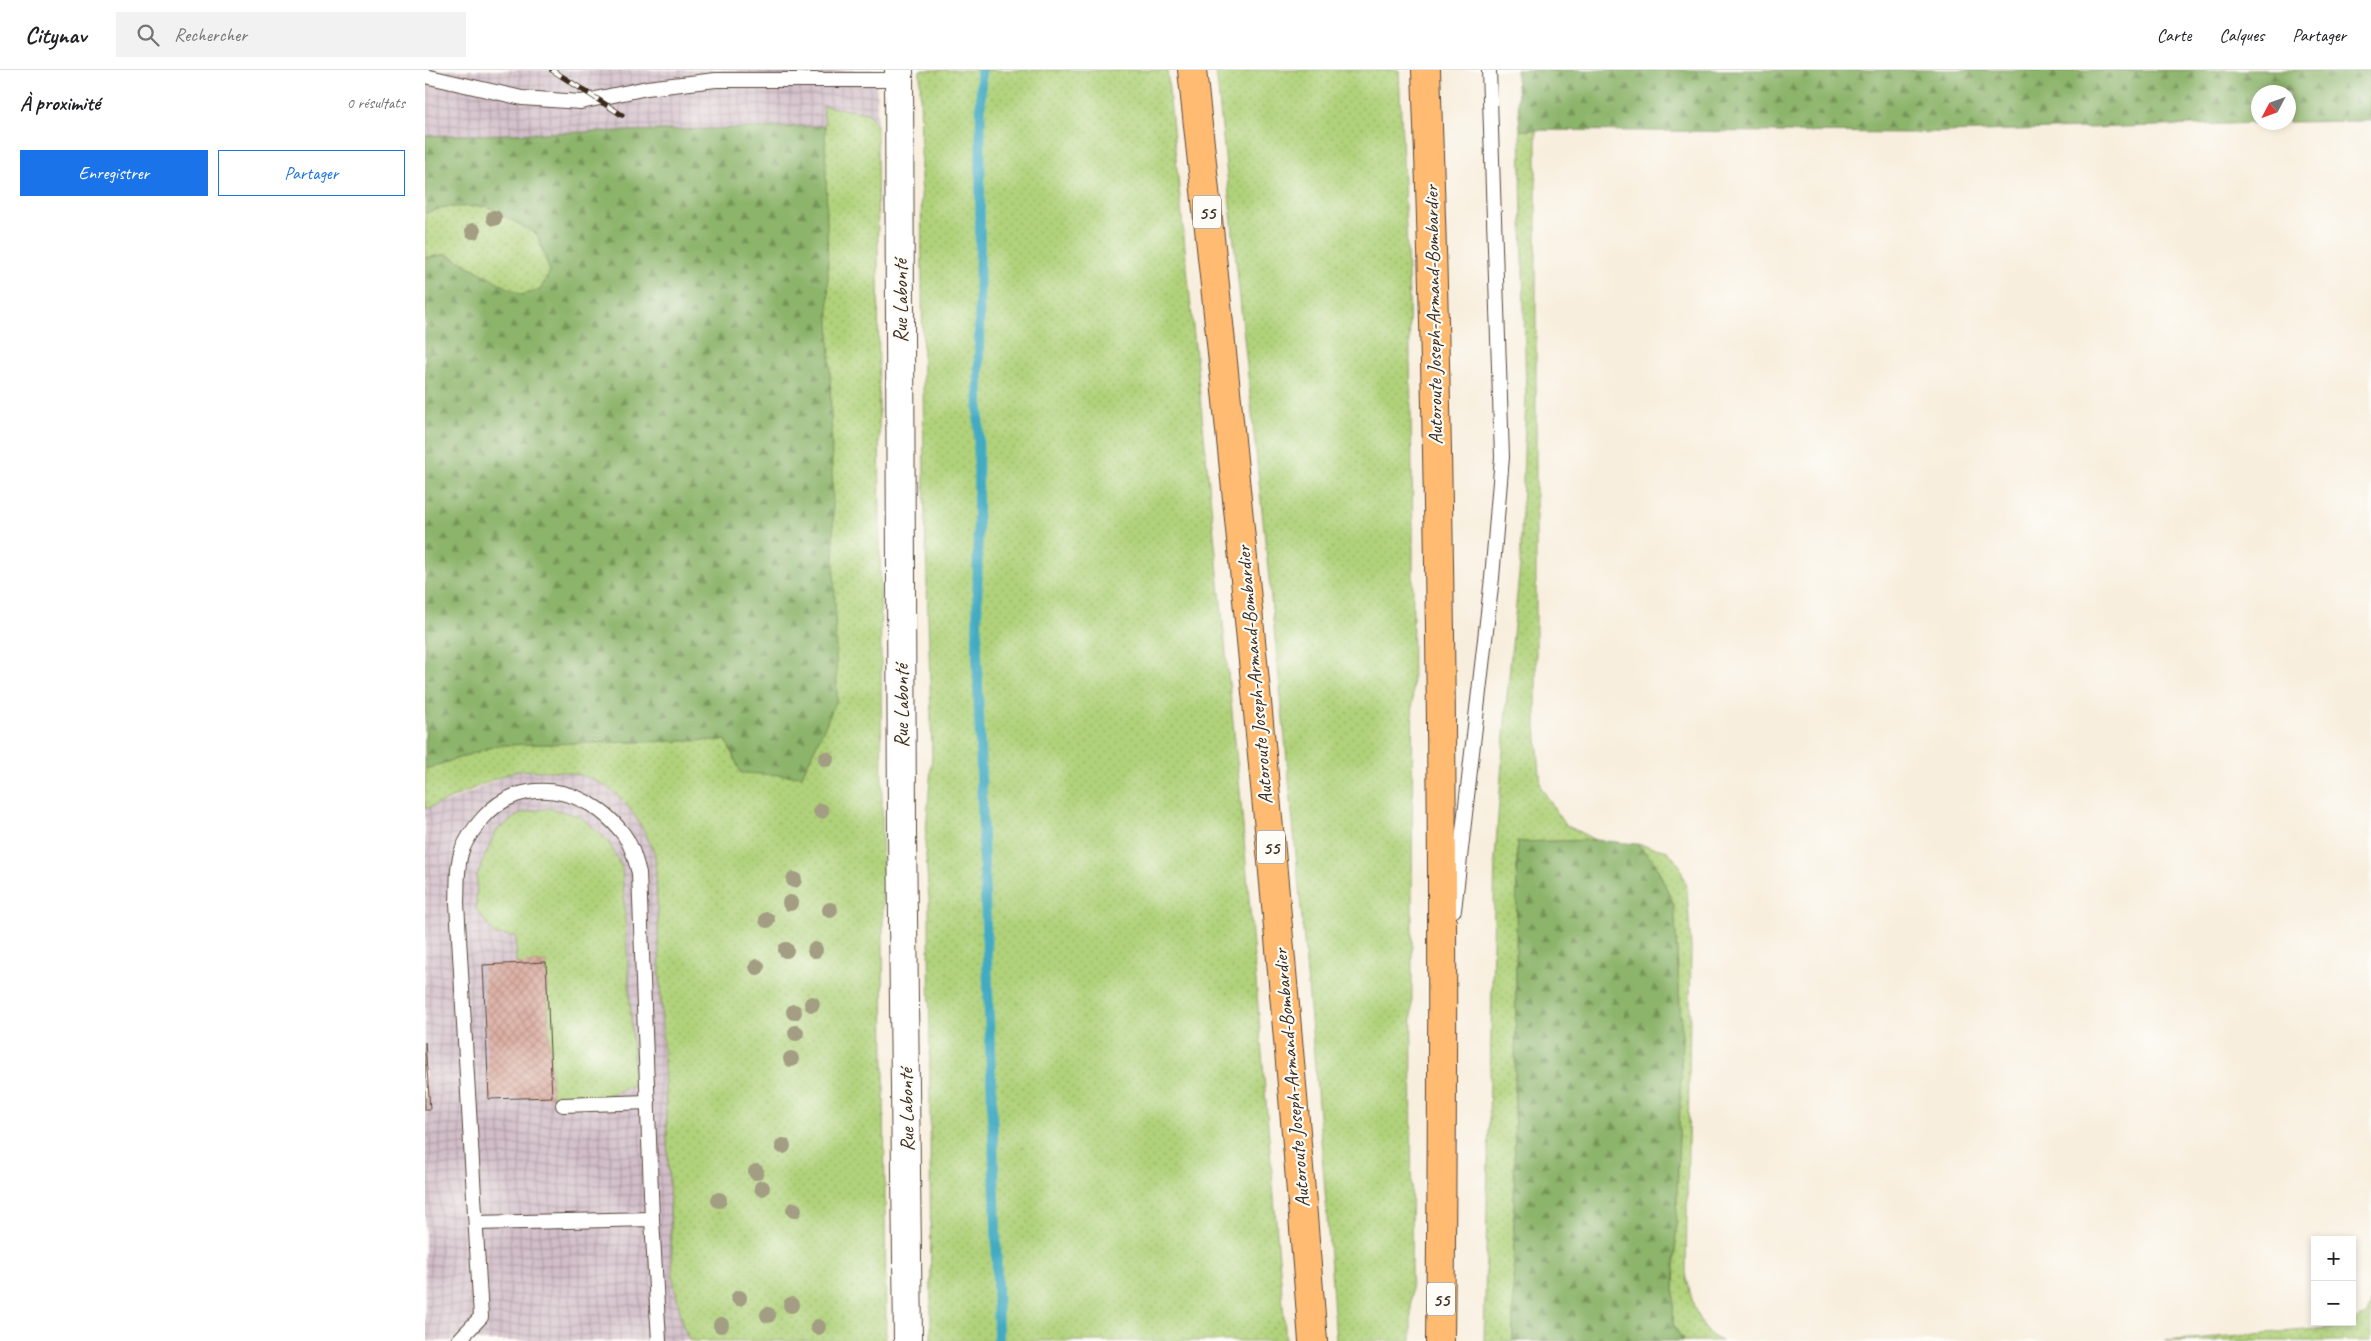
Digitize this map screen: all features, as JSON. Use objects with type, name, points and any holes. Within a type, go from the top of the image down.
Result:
[{"type":"highway","name":"Autoroute Joseph-Armand-Bombardier","points":[[1192,70],[1249,616],[1284,992],[1313,1341]]},
{"type":"highway","name":"Autoroute Joseph-Armand-Bombardier","points":[[1426,70],[1436,380],[1442,1013],[1440,1341]]},
{"type":"street","name":"Rue Labonté","points":[[899,75],[902,832],[908,1341]]},
{"type":"lane","points":[[1442,1013],[1493,569],[1502,457],[1489,70]]},
{"type":"lane","points":[[425,76],[522,98],[581,102],[657,87],[763,75],[899,75]]},
{"type":"lane","points":[[458,1341],[481,1317],[458,913],[458,869],[461,852],[470,833],[494,807],[517,795],[535,790],[554,791],[586,801],[612,821],[630,846],[639,873],[652,1219],[659,1341]]},
{"type":"lane","points":[[563,1105],[647,1102]]},
{"type":"lane","points":[[476,1223],[652,1219]]},
{"type":"shaded area","points":[[425,70],[876,70],[877,125],[868,113],[823,106],[825,126],[425,136]]},
{"type":"shaded area","points":[[562,770],[593,778],[623,798],[644,828],[655,855],[683,1326],[690,1341],[425,1341],[425,809],[453,800],[515,771]]},
{"type":"green space","points":[[920,70],[1167,70],[1240,791],[1286,1341],[931,1341],[929,899],[925,843],[932,755],[924,480]]},
{"type":"green space","points":[[1216,70],[1399,70],[1409,298],[1413,532],[1411,1341],[1336,1341],[1297,864]]},
{"type":"green space","points":[[1516,70],[2371,70],[2371,121],[2296,122],[2296,85],[2251,85],[2251,123],[1910,133],[1520,130]]},
{"type":"green space","points":[[823,106],[868,113],[877,125],[886,1341],[690,1341],[683,1326],[673,1278],[655,855],[637,819],[626,804],[614,792],[584,776],[565,772],[517,771],[425,809],[425,769],[499,745],[726,740],[741,773],[825,126]]},
{"type":"green space","points":[[825,126],[837,700],[802,776],[741,773],[726,740],[499,745],[425,769],[425,258],[447,254],[521,295],[540,290],[550,272],[537,234],[486,206],[445,207],[425,213],[425,136]]},
{"type":"green space","points":[[1520,130],[1536,130],[1536,726],[1541,787],[1564,824],[1595,840],[1517,842],[1513,1341],[1484,1341],[1495,858],[1507,696],[1520,565],[1526,397]]},
{"type":"green space","points":[[486,206],[537,234],[550,272],[540,290],[521,295],[447,254],[425,258],[425,213],[445,207]]},
{"type":"green space","points":[[550,808],[581,817],[608,841],[622,868],[635,1084],[606,1096],[552,1097],[546,962],[516,964],[516,936],[495,935],[476,909],[477,875],[496,831],[521,813]]},
{"type":"green space","points":[[1595,840],[1637,844],[1655,863],[1674,905],[1682,1037],[1673,1325],[1684,1341],[1513,1341],[1517,842]]},
{"type":"green space","points":[[1637,844],[1668,851],[1680,866],[1687,890],[1691,947],[1686,1273],[1700,1321],[1713,1336],[1721,1341],[1684,1341],[1673,1326],[1682,1037],[1674,905],[1655,863]]},
{"type":"green space","points":[[2371,1302],[2371,1341],[2165,1341],[2356,1326],[2356,1320],[2367,1314]]},
{"type":"building","points":[[546,962],[552,1097],[489,1099],[483,965]]},
{"type":"building","points":[[425,1042],[430,1110],[425,1110]]},
{"type":"waterway","points":[[981,70],[977,654],[998,1341]]},
{"type":"railway","points":[[552,70],[622,115]]}]
